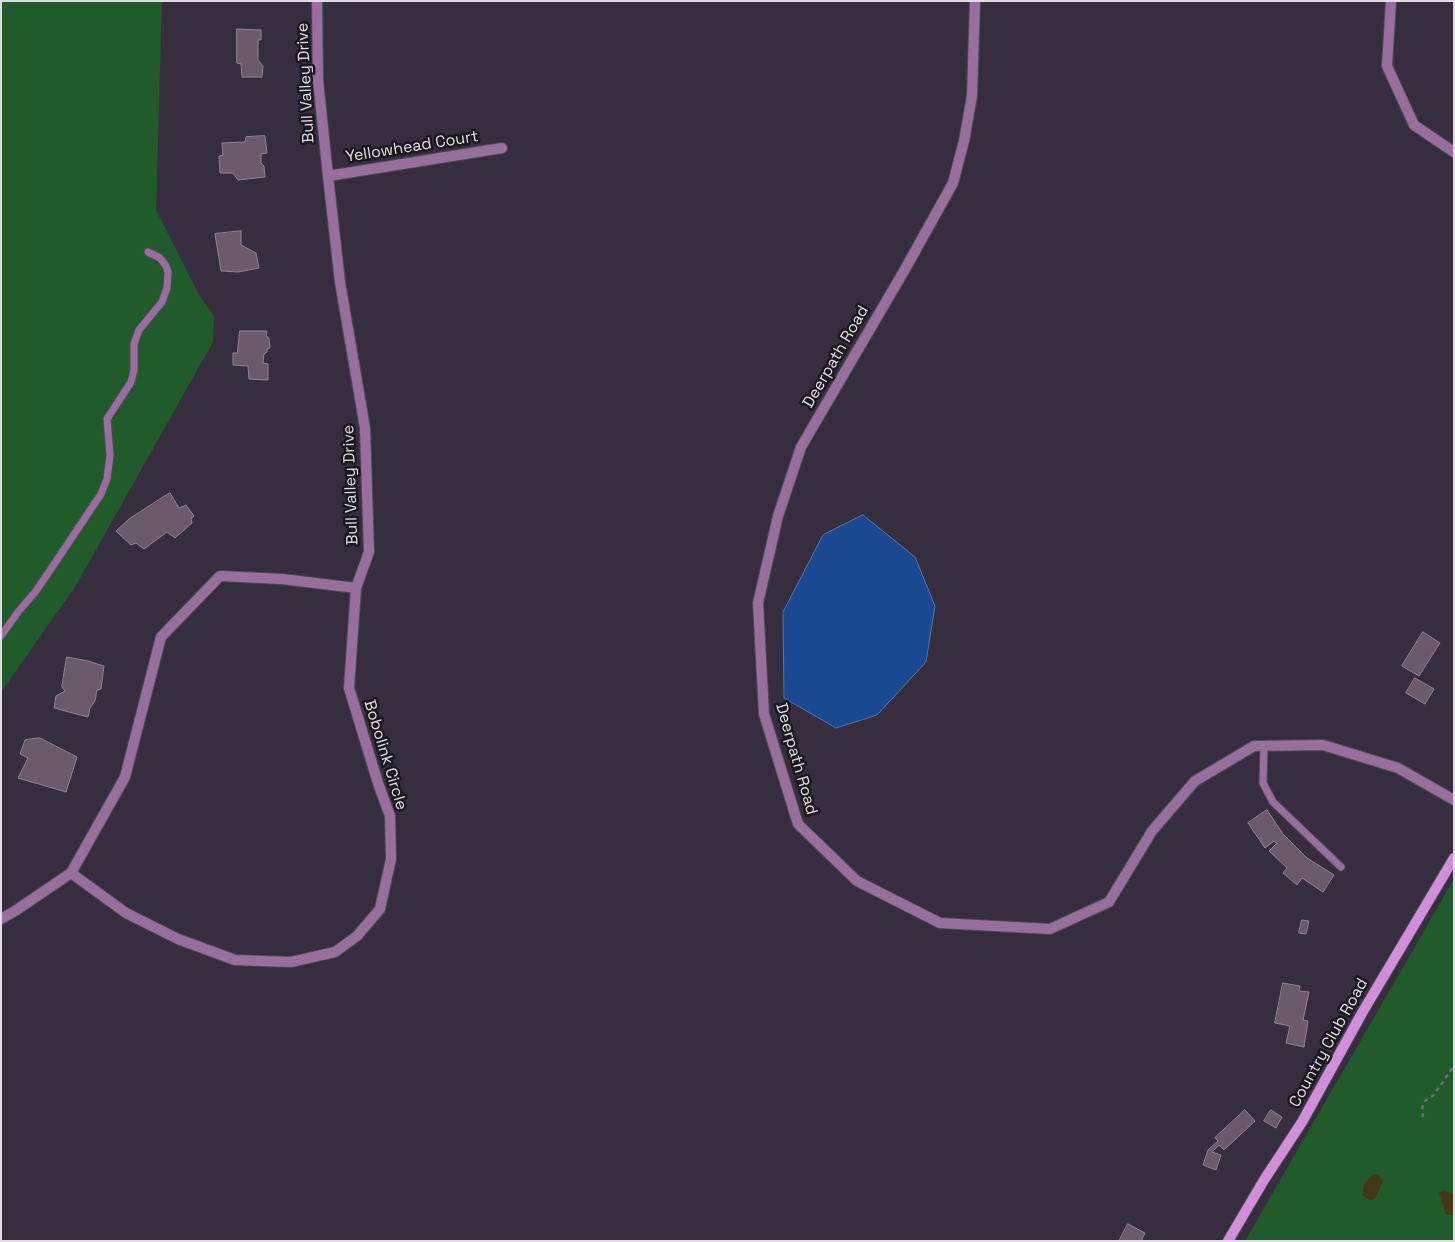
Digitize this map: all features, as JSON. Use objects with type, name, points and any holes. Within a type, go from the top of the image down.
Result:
[{"type":"street","name":"Bull Valley Drive","points":[[317,1],[318,80],[328,176],[340,282],[365,428],[369,552],[356,588]]},
{"type":"street","name":"Deerpath Road","points":[[975,1],[972,96],[964,141],[952,183],[886,302],[801,447],[778,516],[758,603],[764,714],[798,824],[857,881],[940,923],[1050,929],[1109,902],[1152,831],[1194,781],[1254,746],[1322,745],[1398,768],[1454,800]]},
{"type":"street","points":[[1391,1],[1387,66],[1414,124],[1454,152]]},
{"type":"street","name":"Yellowhead Court","points":[[328,176],[502,148]]},
{"type":"street","points":[[1,919],[71,874],[125,777],[161,637],[220,576],[282,579],[356,588]]},
{"type":"street","name":"Bobolink Circle","points":[[71,874],[126,913],[178,939],[235,960],[291,962],[335,952],[357,936],[380,909],[391,859],[390,816],[349,688],[356,588]]},
{"type":"street","name":"Country Club Road","points":[[1228,1241],[1264,1180],[1302,1122],[1362,1013],[1454,858]]},
{"type":"lane","points":[[1,636],[55,563],[101,494],[107,479],[110,455],[107,419],[130,382],[134,370],[135,338],[139,330],[162,302],[168,288],[166,266],[160,258],[148,252]]},
{"type":"lane","points":[[1264,746],[1263,783],[1273,802],[1342,867]]},
{"type":"path","points":[[1423,1117],[1422,1108],[1425,1101],[1433,1096],[1454,1066]]},
{"type":"green space","points":[[1,1],[162,1],[156,210],[199,295],[214,316],[213,342],[75,587],[1,692]]},
{"type":"green space","points":[[1454,879],[1454,1241],[1245,1241]]},
{"type":"sand","points":[[1374,1174],[1380,1176],[1383,1181],[1375,1199],[1370,1200],[1363,1196],[1363,1189],[1366,1181]]},
{"type":"sand","points":[[1442,1191],[1454,1195],[1454,1215],[1446,1215],[1439,1193]]},
{"type":"water","points":[[863,515],[915,557],[935,606],[926,662],[877,715],[836,728],[784,698],[783,612],[823,535]]},
{"type":"building","points":[[237,29],[261,30],[261,40],[258,40],[258,60],[263,66],[262,77],[242,77],[241,64],[237,63]]},
{"type":"building","points":[[265,136],[267,153],[261,154],[261,163],[264,166],[265,177],[238,180],[233,173],[220,173],[219,156],[223,155],[222,143],[245,142],[246,137]]},
{"type":"building","points":[[241,231],[241,245],[256,253],[259,268],[238,272],[221,271],[215,234]]},
{"type":"building","points":[[240,331],[267,331],[266,336],[269,338],[270,348],[264,354],[263,363],[268,364],[268,380],[249,379],[248,366],[233,365],[233,353],[237,353]]},
{"type":"building","points":[[170,493],[179,508],[186,505],[194,516],[191,519],[192,523],[175,538],[167,532],[144,549],[136,543],[131,545],[116,531],[129,519]]},
{"type":"building","points":[[1423,632],[1440,643],[1419,676],[1402,666]]},
{"type":"building","points":[[67,657],[104,666],[101,689],[97,690],[95,701],[90,708],[88,717],[54,708],[56,696],[65,691],[62,687]]},
{"type":"building","points":[[1415,678],[1434,689],[1425,704],[1406,693]]},
{"type":"building","points":[[40,738],[77,757],[66,792],[18,778],[28,758],[20,754],[25,740]]},
{"type":"building","points":[[1267,810],[1283,834],[1307,858],[1334,875],[1323,892],[1302,878],[1297,885],[1283,873],[1287,868],[1269,851],[1277,843],[1274,841],[1265,848],[1248,823]]},
{"type":"building","points":[[1302,920],[1309,921],[1306,934],[1299,933]]},
{"type":"building","points":[[1283,983],[1300,986],[1299,991],[1309,992],[1303,1020],[1308,1021],[1304,1047],[1286,1043],[1290,1026],[1275,1023]]},
{"type":"building","points":[[1245,1110],[1255,1121],[1224,1150],[1219,1145],[1212,1152],[1221,1155],[1216,1170],[1203,1165],[1208,1150],[1218,1141],[1215,1138]]},
{"type":"building","points":[[1271,1110],[1282,1117],[1276,1128],[1264,1121]]},
{"type":"building","points":[[1128,1224],[1145,1233],[1141,1241],[1119,1241]]}]
